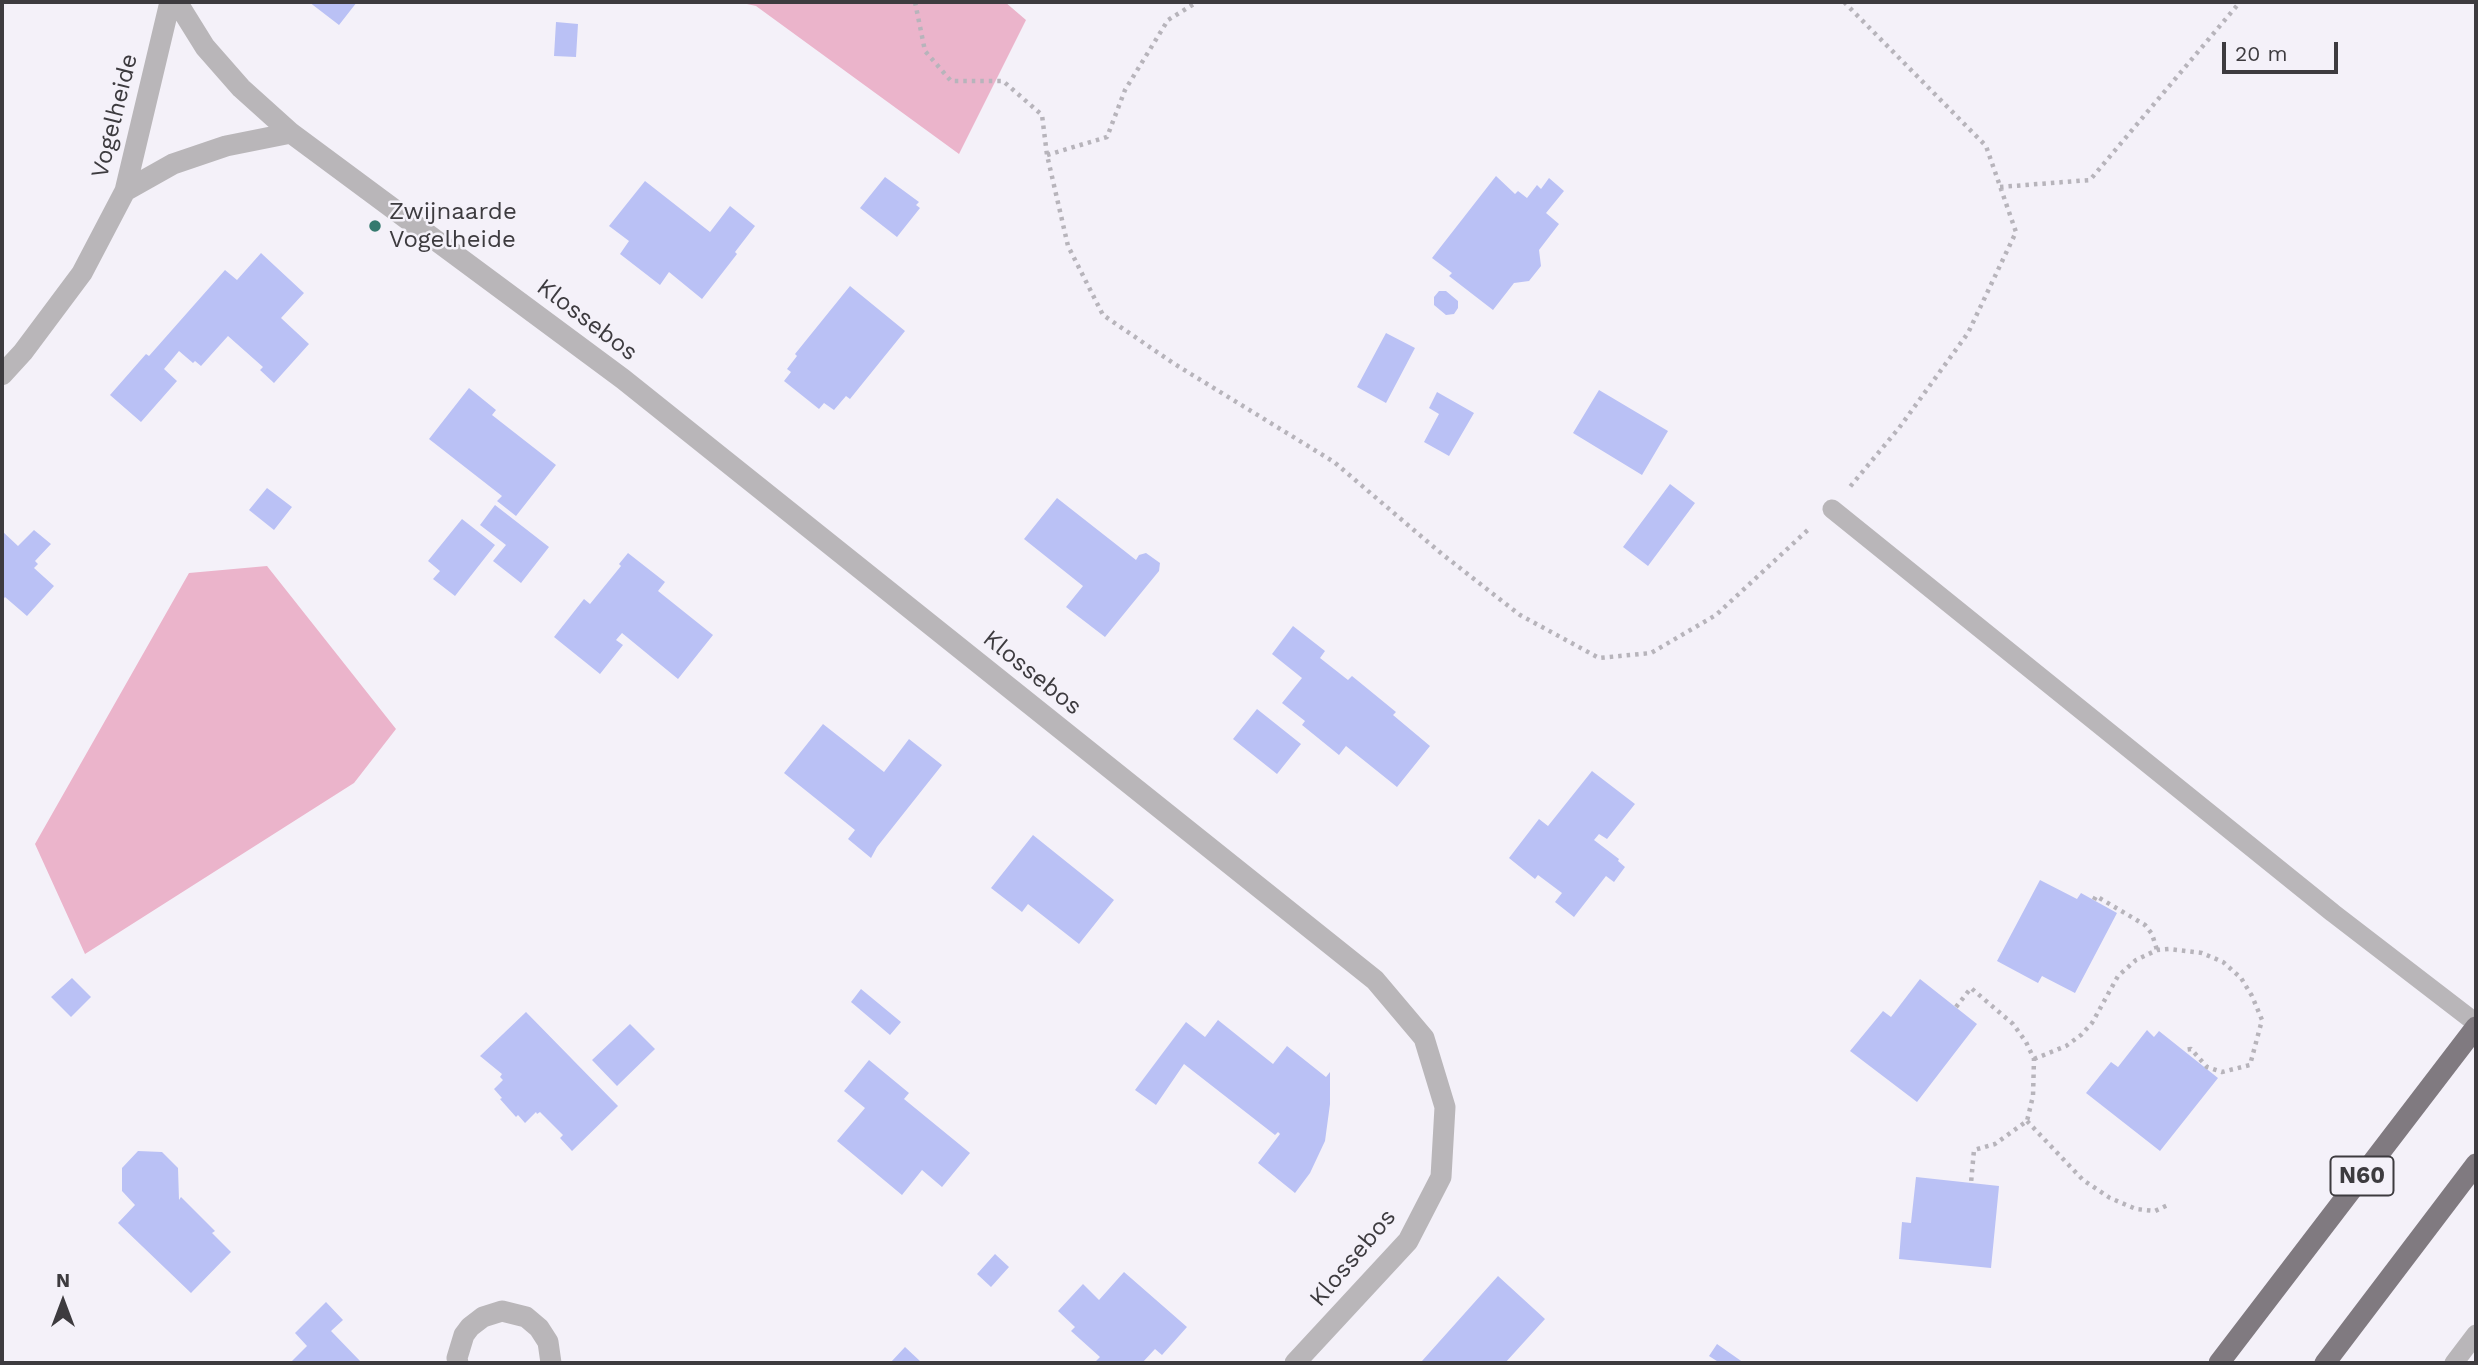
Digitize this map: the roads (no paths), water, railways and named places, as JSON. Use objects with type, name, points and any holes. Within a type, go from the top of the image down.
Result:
[{"type":"highway","name":"N60","points":[[2219,1363],[2476,1025]]},
{"type":"highway","points":[[2325,1363],[2476,1164]]},
{"type":"street","name":"Vogelheide","points":[[2,375],[23,352],[82,274],[125,191],[170,2]]},
{"type":"street","name":"Klossebos","points":[[177,2],[205,47],[241,89],[291,134],[623,379],[1375,980],[1424,1038],[1445,1107],[1441,1177],[1408,1241],[1296,1363]]},
{"type":"street","points":[[125,191],[173,164],[226,146],[291,134]]},
{"type":"street","points":[[458,1363],[464,1335],[470,1327],[483,1317],[502,1311],[526,1317],[539,1328],[548,1342],[551,1363]]},
{"type":"lane","points":[[1832,509],[2476,1025]]},
{"type":"lane","points":[[2454,1363],[2476,1334]]},
{"type":"place","name":"Zwijnaarde Vogelheide","points":[[375,226]]}]
